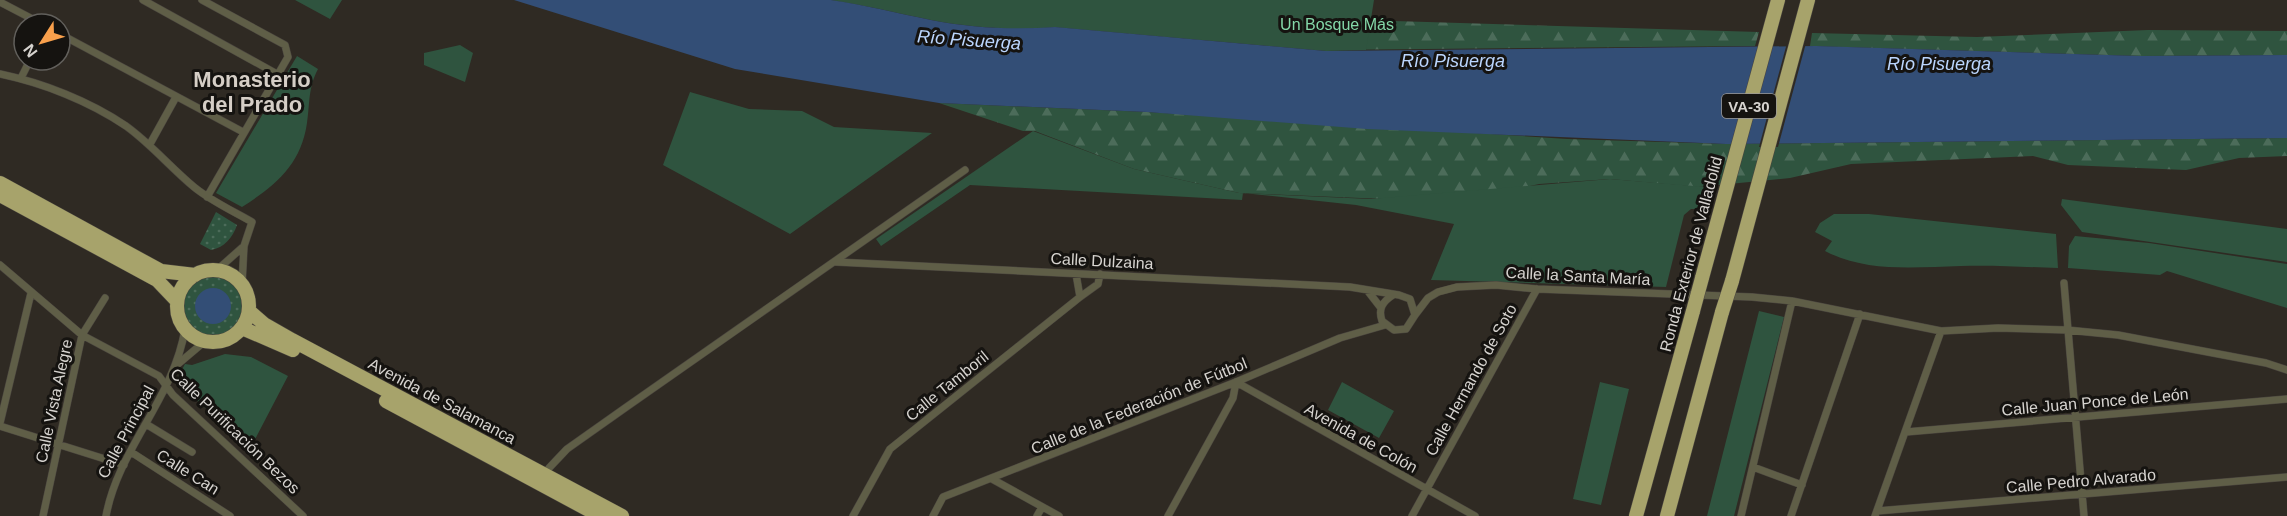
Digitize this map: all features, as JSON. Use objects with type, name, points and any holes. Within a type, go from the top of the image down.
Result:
[{"type":"highway","name":"Ronda Exterior de Valladolid","points":[[1636,516],[1779,0]]},
{"type":"highway","name":"VA-30","points":[[1667,516],[1808,0]]},
{"type":"highway","points":[[0,175],[20,194]]},
{"type":"highway","points":[[0,183],[161,271],[195,275],[217,270],[232,275],[242,285],[248,296],[249,311],[242,328],[232,338],[218,343],[204,342],[185,329],[179,320],[177,301],[183,287],[195,275]]},
{"type":"highway","points":[[0,195],[157,280],[177,301]]},
{"type":"highway","name":"Avenida de Salamanca","points":[[249,311],[264,324],[298,343],[622,516]]},
{"type":"highway","name":"Avenida de Salamanca","points":[[242,328],[287,347],[600,516]]},
{"type":"street","points":[[143,0],[277,74]]},
{"type":"street","points":[[202,0],[285,45],[288,57],[207,197]]},
{"type":"street","points":[[0,2],[19,12]]},
{"type":"street","points":[[72,41],[243,132]]},
{"type":"street","points":[[21,78],[24,72]]},
{"type":"street","points":[[0,74],[21,78],[90,105],[125,125],[150,144],[207,197],[252,222],[244,246],[242,285]]},
{"type":"street","points":[[150,144],[176,97]]},
{"type":"street","points":[[549,468],[567,449],[965,170]]},
{"type":"street","points":[[217,270],[244,246]]},
{"type":"street","name":"Calle Dulzaina","points":[[836,262],[1350,287],[1393,295]]},
{"type":"street","name":"Calle Purificación Bezos","points":[[0,266],[82,335],[159,376],[173,395],[303,516]]},
{"type":"street","points":[[1076,274],[1080,297]]},
{"type":"street","name":"Calle Tamboril","points":[[853,516],[890,450],[1098,284],[1100,274]]},
{"type":"street","points":[[2064,283],[2084,516]]},
{"type":"street","name":"Calle la Santa María","points":[[1410,299],[1428,298],[1437,292],[1457,287],[1496,285],[1537,289],[1752,297],[1792,301],[1941,331],[1998,328],[2067,330],[2165,342],[2266,363],[2287,370]]},
{"type":"street","name":"Calle Hernando de Soto","points":[[1412,516],[1537,289]]},
{"type":"street","points":[[1367,291],[1380,311],[1385,325],[1394,330],[1406,329],[1428,298]]},
{"type":"street","points":[[31,292],[0,425],[124,465]]},
{"type":"street","points":[[1380,311],[1384,301],[1393,295],[1410,299],[1416,315]]},
{"type":"street","name":"Calle Vista Alegre","points":[[43,516],[82,335],[105,298]]},
{"type":"street","points":[[1741,516],[1792,301]]},
{"type":"street","name":"Calle de la Federación de Fútbol","points":[[1363,330],[1380,311]]},
{"type":"street","points":[[1791,516],[1860,314]]},
{"type":"street","name":"Calle de la Federación de Fútbol","points":[[933,516],[943,497],[1363,330],[1385,325]]},
{"type":"street","name":"Calle Principal","points":[[106,516],[111,490],[178,364],[185,329]]},
{"type":"street","points":[[1876,514],[1941,331]]},
{"type":"street","name":"Calle Principal","points":[[178,364],[204,342]]},
{"type":"street","points":[[1168,516],[1233,398],[1236,382]]},
{"type":"street","name":"Avenida de Colón","points":[[1236,382],[1474,516]]},
{"type":"street","name":"Calle Juan Ponce de León","points":[[1906,432],[2287,399]]},
{"type":"street","points":[[146,424],[192,453]]},
{"type":"street","name":"Calle Can","points":[[131,452],[230,516]]},
{"type":"street","points":[[1753,467],[1802,484]]},
{"type":"street","name":"Calle Pedro Alvarado","points":[[1876,514],[2287,477]]},
{"type":"street","points":[[992,479],[1059,516]]},
{"type":"street","points":[[1037,516],[1042,507]]},
{"type":"green space","points":[[295,0],[342,0],[330,19]]},
{"type":"green space","points":[[831,0],[1187,25],[1394,21],[1759,32],[1755,46],[1320,50],[1055,27],[1011,30]]},
{"type":"green space","name":"Un Bosque Más","points":[[831,0],[1374,0],[1366,50],[1326,51],[1055,27],[977,27]]},
{"type":"green space","points":[[2148,30],[2287,31],[2287,55],[2141,56],[1810,46],[1812,33],[1977,37]]},
{"type":"green space","points":[[460,45],[473,53],[465,82],[424,65],[424,53]]},
{"type":"green space","points":[[297,56],[318,69],[311,89],[304,138],[299,151],[285,173],[242,207],[216,193]]},
{"type":"green space","points":[[690,92],[749,109],[802,111],[834,127],[932,133],[790,234],[663,165]]},
{"type":"green space","points":[[939,103],[1147,112],[1567,139],[1726,144],[2287,138],[2287,156],[2239,158],[2186,170],[2068,165],[2033,156],[1851,164],[1790,178],[1698,187],[1610,179],[1539,184],[1458,202],[1239,193],[1134,169],[1035,131],[1023,131]]},
{"type":"green space","points":[[1033,131],[1134,169],[1243,193],[1242,200],[970,185],[881,246],[876,239]]},
{"type":"green space","points":[[1610,179],[1706,187],[1698,209],[1691,209],[1684,215],[1666,287],[1431,280],[1454,224],[1356,205],[1246,193],[1371,199]]},
{"type":"green space","points":[[2062,199],[2287,229],[2287,262],[2082,232],[2061,205]]},
{"type":"green space","points":[[216,212],[237,225],[227,241],[211,250],[200,244]]},
{"type":"green space","points":[[1834,214],[1869,214],[2056,234],[2058,268],[1892,267],[1858,263],[1825,251],[1832,241],[1815,232],[1820,223]]},
{"type":"green space","points":[[2075,236],[2149,243],[2287,264],[2287,308],[2167,271],[2160,275],[2068,268],[2069,246]]},
{"type":"green space","points":[[213,276],[230,281],[238,289],[243,306],[238,323],[230,331],[213,336],[196,331],[188,323],[183,306],[188,289],[196,281]]},
{"type":"green space","points":[[1759,311],[1784,317],[1734,516],[1707,516]]},
{"type":"green space","points":[[225,354],[251,357],[288,376],[251,447],[175,382],[185,364],[192,365]]},
{"type":"green space","points":[[1342,382],[1394,411],[1379,438],[1328,410]]},
{"type":"green space","points":[[1600,382],[1629,389],[1601,505],[1573,499]]},
{"type":"water","name":"Río Pisuerga","points":[[514,0],[831,0],[977,27],[1055,27],[1326,51],[1816,46],[2141,56],[2287,55],[2287,138],[1726,144],[1367,129],[1147,112],[939,103],[735,69]]},
{"type":"water","points":[[213,288],[226,293],[231,306],[226,319],[213,324],[200,319],[195,306],[200,293]]},
{"type":"pier","points":[[1787,43],[1806,43],[1778,147],[1759,147]]},
{"type":"district","name":"Monasterio del Prado","points":[[252,92]]}]
